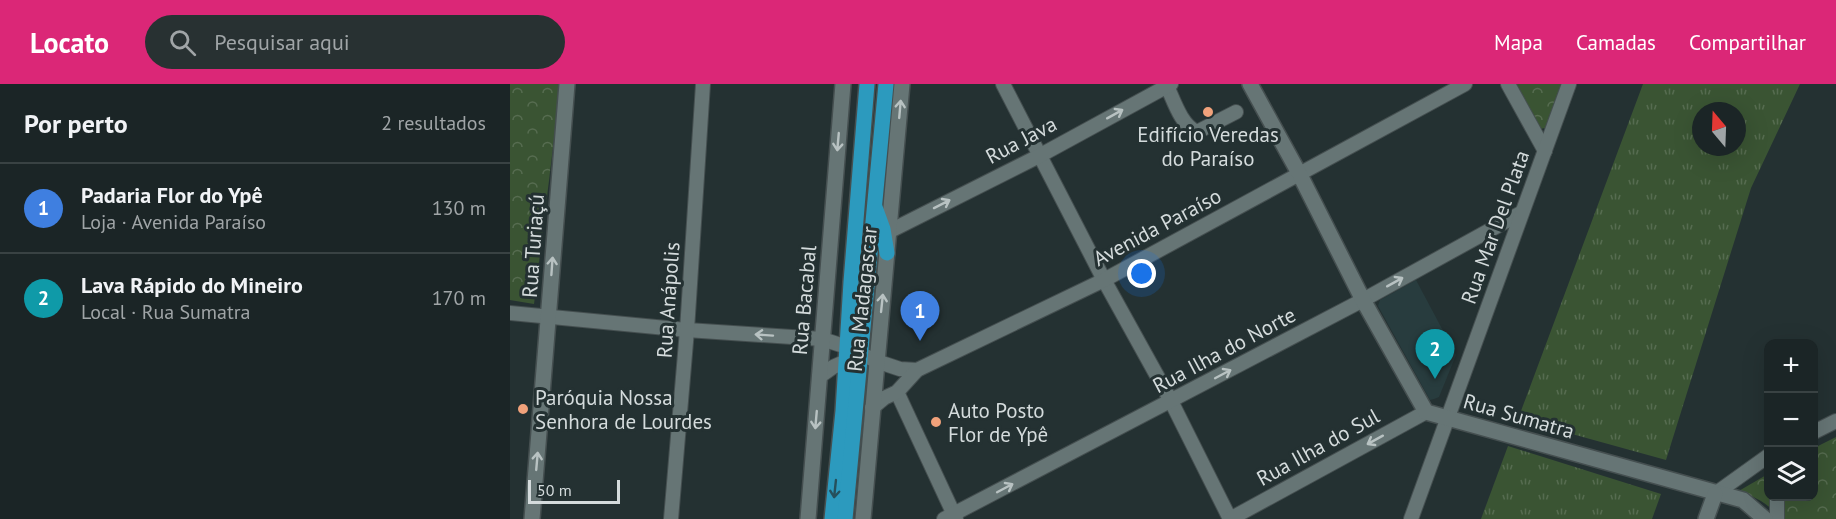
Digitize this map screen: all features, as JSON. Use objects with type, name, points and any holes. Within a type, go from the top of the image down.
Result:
[{"type":"main road","points":[[845,519],[851,354],[867,84]]},
{"type":"main road","points":[[832,519],[886,84]]},
{"type":"main road","points":[[873,203],[883,229],[888,253]]},
{"type":"street","name":"Rua Turiaçú","points":[[532,519],[567,84]]},
{"type":"street","name":"Rua Anápolis","points":[[671,519],[687,330],[703,84]]},
{"type":"street","name":"Rua Bacabal","points":[[808,519],[843,84]]},
{"type":"street","name":"Rua Madagascar","points":[[863,519],[902,84]]},
{"type":"street","points":[[1003,84],[1104,280],[1171,401],[1230,519]]},
{"type":"street","points":[[1251,84],[1363,300],[1426,412]]},
{"type":"street","name":"Avenida Paraíso","points":[[872,408],[884,398],[897,392],[917,370],[1104,280],[1465,84]]},
{"type":"street","points":[[1508,84],[1545,151]]},
{"type":"street","name":"Rua Mar Del Plata","points":[[1411,519],[1569,84]]},
{"type":"street","points":[[1169,85],[1190,130],[1197,132],[1236,112]]},
{"type":"street","name":"Rua Java","points":[[890,231],[1039,156],[1169,85]]},
{"type":"street","name":"Rua Ilha do Norte","points":[[951,518],[1363,300],[1521,213]]},
{"type":"street","points":[[510,313],[687,330],[822,339],[851,354],[900,369],[917,370]]},
{"type":"street","points":[[819,377],[851,354]]},
{"type":"street","points":[[897,392],[951,518]]},
{"type":"street","name":"Rua Sumatra","points":[[1426,412],[1743,500],[1765,519]]},
{"type":"street","name":"Rua Ilha do Sul","points":[[1230,519],[1426,412]]},
{"type":"street","points":[[1818,430],[1836,421]]},
{"type":"street","points":[[1706,519],[1715,494],[1764,459]]},
{"type":"street","points":[[1776,519],[1777,501]]},
{"type":"shaded area","points":[[1416,280],[1456,355],[1439,397],[1430,400],[1378,306],[1380,300]]},
{"type":"green space","points":[[510,84],[559,84],[534,304],[510,300]]},
{"type":"green space","points":[[1515,84],[1563,84],[1545,128],[1540,129]]},
{"type":"green space","points":[[1643,84],[1800,84],[1751,188],[1666,460],[1518,419]]},
{"type":"green space","points":[[1836,437],[1836,519],[1781,519],[1762,501],[1737,492],[1764,476],[1764,501],[1818,501],[1818,446]]},
{"type":"green space","points":[[1508,446],[1661,494],[1652,519],[1481,519]]},
{"type":"place","name":"Edifício Veredas do Paraíso","points":[[1208,112]]},
{"type":"place","name":"Padaria Flor do Ypê","points":[[920,341]]},
{"type":"place","name":"Lava Rápido do Mineiro","points":[[1435,379]]},
{"type":"place","name":"Paróquia Nossa Senhora de Lourdes","points":[[523,409]]},
{"type":"place","name":"Auto Posto Flor de Ypê","points":[[936,422]]}]
